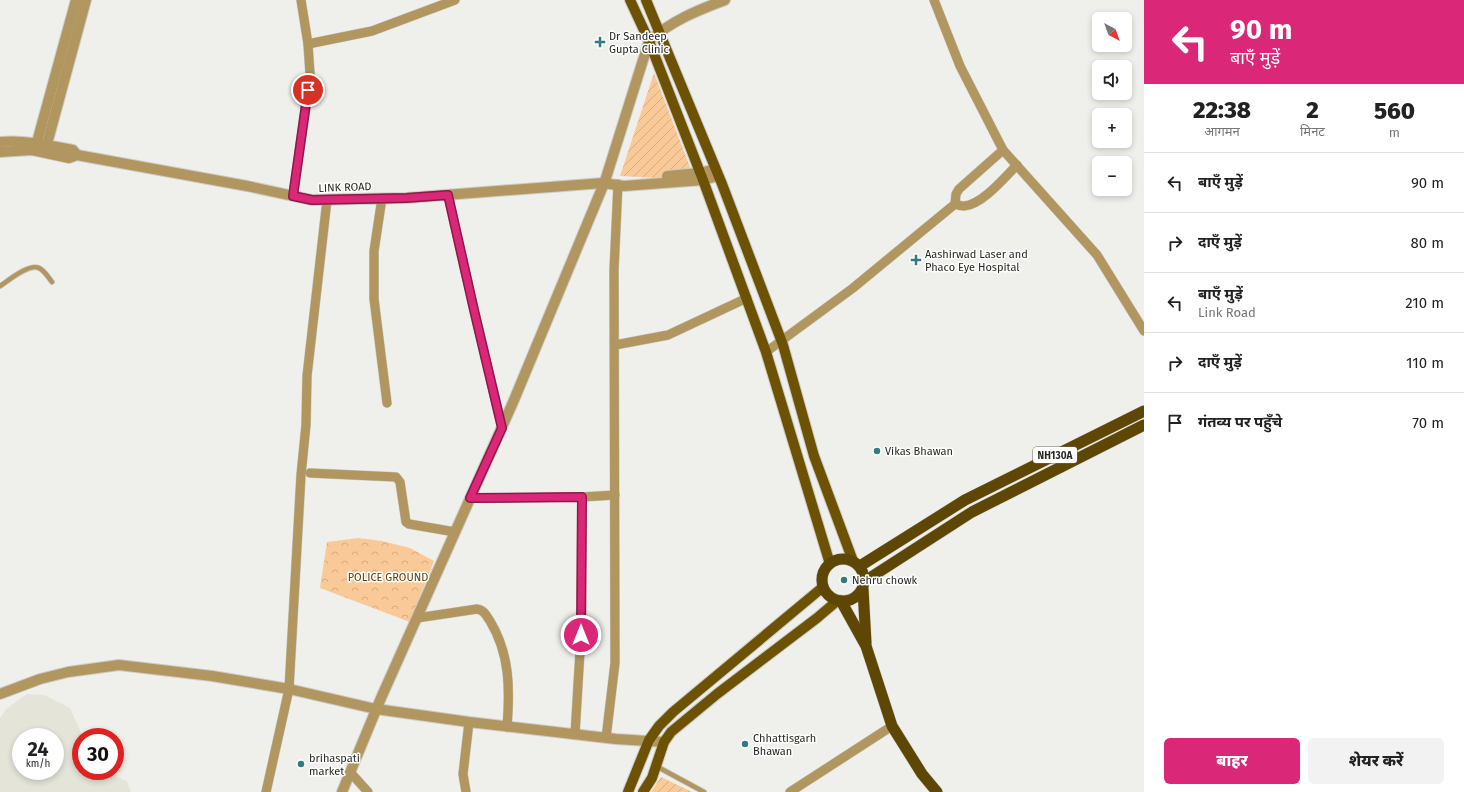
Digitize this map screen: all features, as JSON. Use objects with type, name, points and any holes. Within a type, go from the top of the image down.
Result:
[{"type":"highway","name":"NH130A","points":[[830,564],[837,560],[845,559],[856,564],[965,500],[1144,411]]},
{"type":"highway","name":"NH130A","points":[[839,601],[850,600],[858,596],[864,585],[972,512],[1144,425]]},
{"type":"highway","points":[[830,564],[824,570],[822,579],[823,587],[828,596],[839,601],[866,646],[892,726],[922,774],[937,792]]},
{"type":"highway","points":[[856,564],[864,573],[866,646]]},
{"type":"main road","points":[[630,0],[649,41],[747,298],[766,352],[830,564]]},
{"type":"main road","points":[[646,0],[717,173],[782,341],[814,456],[856,564]]},
{"type":"main road","points":[[628,792],[649,740],[659,726],[823,587]]},
{"type":"main road","points":[[643,792],[652,778],[664,742],[671,732],[717,694],[839,601]]},
{"type":"street","points":[[42,143],[76,0]]},
{"type":"street","points":[[42,143],[86,0]]},
{"type":"street","points":[[293,196],[310,74],[308,44],[301,0]]},
{"type":"street","points":[[308,44],[372,32],[455,0]]},
{"type":"street","points":[[342,792],[376,709],[502,428],[603,183],[649,41],[660,31],[689,14],[724,0]]},
{"type":"street","points":[[934,0],[960,66],[1003,150],[1098,255],[1144,331]]},
{"type":"street","name":"LINK ROAD","points":[[0,142],[18,141],[42,143],[73,150],[77,155]]},
{"type":"street","name":"LINK ROAD","points":[[0,152],[32,150],[69,158],[77,155],[247,186],[312,200],[448,195],[603,183],[624,186],[702,177],[717,173]]},
{"type":"street","points":[[766,352],[852,288],[955,204],[956,194],[959,189],[1003,150]]},
{"type":"street","points":[[955,204],[964,206],[974,202],[985,195],[1017,165]]},
{"type":"street","points":[[606,738],[614,663],[614,270],[618,184]]},
{"type":"street","points":[[448,195],[502,428]]},
{"type":"street","points":[[382,198],[374,251],[374,299],[387,403]]},
{"type":"street","points":[[266,792],[289,689],[301,475],[306,425],[307,376],[327,200]]},
{"type":"street","points":[[615,345],[668,335],[747,298]]},
{"type":"street","points":[[310,473],[396,477],[400,482],[406,522],[409,524],[455,532]]},
{"type":"street","points":[[470,498],[582,497],[615,495]]},
{"type":"street","points":[[575,734],[581,635],[582,497]]},
{"type":"street","points":[[417,618],[477,609],[482,610],[485,613],[497,633],[508,670],[509,697],[507,727]]},
{"type":"street","points":[[0,694],[61,673],[118,665],[212,676],[289,689],[376,709],[507,727],[606,738],[664,742]]},
{"type":"street","points":[[466,792],[463,774],[469,722]]},
{"type":"street","points":[[790,792],[892,726]]},
{"type":"street","points":[[350,772],[368,792]]},
{"type":"lane","points":[[0,286],[28,268],[35,267],[40,268],[45,272],[52,282]]},
{"type":"lane","points":[[656,766],[704,792]]},
{"type":"shaded area","points":[[27,694],[44,695],[70,708],[79,728],[72,728],[72,780],[124,780],[127,781],[131,792],[0,792],[0,718],[6,709]]},
{"type":"green space","points":[[654,73],[695,180],[620,176]]},
{"type":"green space","name":"POLICE GROUND","points":[[358,538],[382,541],[410,548],[434,561],[410,622],[320,588],[327,542]]},
{"type":"green space","points":[[661,777],[692,792],[651,792]]},
{"type":"place","name":"Dr Sandeep Gupta Clinic","points":[[600,42]]},
{"type":"place","name":"Aashirwad Laser and Phaco Eye Hospital","points":[[916,260]]},
{"type":"place","name":"Vikas Bhawan","points":[[877,451]]},
{"type":"place","name":"Nehru chowk","points":[[844,580]]},
{"type":"place","name":"Chhattisgarh Bhawan","points":[[745,744]]},
{"type":"place","name":"brihaspati market","points":[[301,764]]},
{"type":"route","points":[[308,90],[293,196],[312,200],[406,198],[448,195],[502,428],[470,498],[582,497],[581,635]]}]
